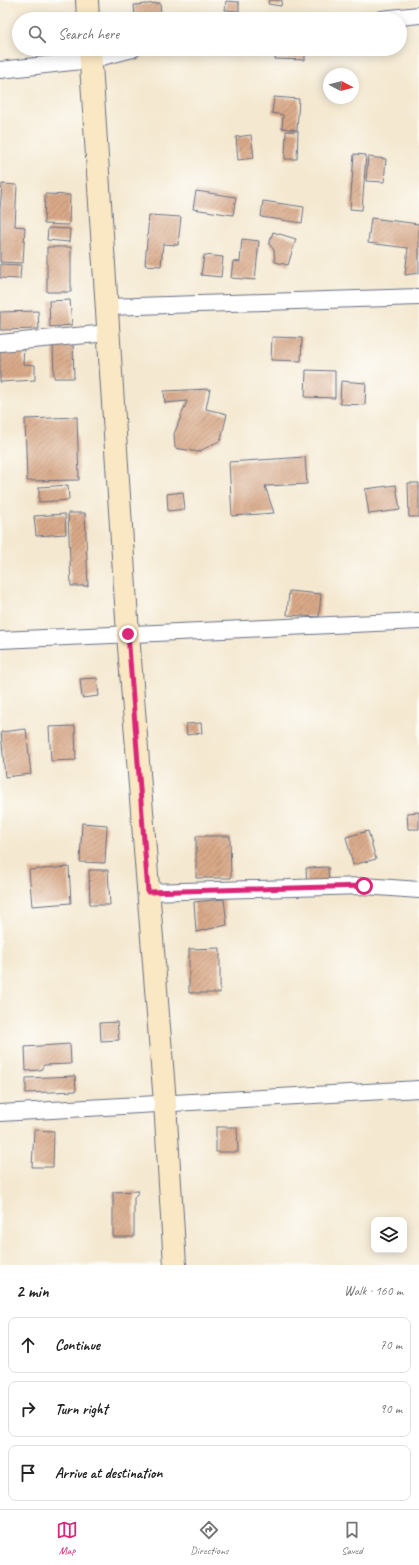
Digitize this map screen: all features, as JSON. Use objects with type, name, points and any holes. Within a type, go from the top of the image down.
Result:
[{"type":"main road","points":[[86,0],[87,12]]},
{"type":"main road","points":[[90,56],[128,634],[165,1103],[175,1265]]},
{"type":"street","points":[[407,16],[419,15]]},
{"type":"street","points":[[0,70],[84,56]]},
{"type":"street","points":[[106,308],[419,297]]},
{"type":"street","points":[[0,343],[108,333]]},
{"type":"street","points":[[0,640],[419,621]]},
{"type":"street","points":[[148,892],[364,886],[419,890]]},
{"type":"street","points":[[0,1113],[419,1089]]},
{"type":"building","points":[[269,0],[282,0],[281,6],[268,4]]},
{"type":"building","points":[[226,1],[239,2],[239,11],[225,10]]},
{"type":"building","points":[[160,3],[161,12],[135,12],[134,5]]},
{"type":"building","points":[[275,56],[305,56],[305,60],[275,59]]},
{"type":"building","points":[[274,97],[299,99],[297,130],[282,128],[283,115],[272,113]]},
{"type":"building","points":[[286,131],[298,131],[297,159],[285,159]]},
{"type":"building","points":[[251,135],[254,158],[238,160],[236,137]]},
{"type":"building","points":[[354,154],[366,155],[362,210],[350,209]]},
{"type":"building","points":[[368,157],[386,159],[384,182],[366,181]]},
{"type":"building","points":[[2,184],[17,185],[15,226],[25,227],[23,263],[0,262],[0,210]]},
{"type":"building","points":[[196,191],[236,197],[233,215],[193,209]]},
{"type":"building","points":[[45,194],[70,195],[69,225],[44,224]]},
{"type":"building","points":[[263,201],[304,207],[302,223],[261,217]]},
{"type":"building","points":[[149,215],[181,217],[178,245],[163,244],[161,266],[145,265]]},
{"type":"building","points":[[371,218],[419,224],[419,273],[405,275],[408,248],[368,243]]},
{"type":"building","points":[[48,228],[70,229],[69,242],[47,240]]},
{"type":"building","points":[[273,232],[296,239],[288,265],[275,262],[274,250],[269,244]]},
{"type":"building","points":[[242,239],[259,241],[255,280],[231,278],[233,261],[240,262]]},
{"type":"building","points":[[47,247],[71,247],[71,292],[47,292]]},
{"type":"building","points":[[204,255],[223,257],[221,277],[201,275]]},
{"type":"building","points":[[0,264],[21,265],[20,279],[0,278]]},
{"type":"building","points":[[70,300],[72,325],[50,327],[49,301]]},
{"type":"building","points":[[38,311],[39,329],[0,330],[0,312]]},
{"type":"building","points":[[272,337],[302,338],[301,361],[271,360]]},
{"type":"building","points":[[53,344],[73,344],[74,378],[54,378]]},
{"type":"building","points":[[24,346],[23,364],[35,365],[35,380],[0,382],[0,347]]},
{"type":"building","points":[[306,370],[335,371],[335,398],[305,397]]},
{"type":"building","points":[[341,381],[366,383],[365,405],[340,404]]},
{"type":"building","points":[[210,389],[206,409],[227,414],[221,440],[198,452],[175,448],[174,434],[187,401],[165,403],[164,391]]},
{"type":"building","points":[[77,417],[79,480],[27,481],[25,419]]},
{"type":"building","points":[[305,457],[307,484],[265,486],[274,513],[232,516],[229,462]]},
{"type":"building","points":[[408,483],[419,483],[419,517],[409,517]]},
{"type":"building","points":[[68,485],[69,500],[39,502],[39,487]]},
{"type":"building","points":[[396,485],[400,510],[369,514],[365,489]]},
{"type":"building","points":[[183,492],[185,509],[168,511],[167,494]]},
{"type":"building","points":[[68,513],[85,513],[88,586],[71,586]]},
{"type":"building","points":[[65,514],[66,534],[36,536],[34,516]]},
{"type":"building","points":[[289,591],[321,594],[319,617],[287,615]]},
{"type":"building","points":[[97,678],[99,696],[82,698],[80,679]]},
{"type":"building","points":[[201,723],[202,733],[187,735],[186,724]]},
{"type":"building","points":[[75,726],[76,760],[51,761],[49,727]]},
{"type":"building","points":[[26,729],[31,774],[5,777],[1,732]]},
{"type":"building","points":[[419,812],[419,829],[408,829],[407,813]]},
{"type":"building","points":[[82,823],[107,825],[105,863],[80,862]]},
{"type":"building","points":[[368,831],[376,859],[353,865],[346,837]]},
{"type":"building","points":[[196,836],[230,836],[231,878],[196,878]]},
{"type":"building","points":[[69,867],[71,903],[32,906],[29,870]]},
{"type":"building","points":[[328,867],[329,885],[307,886],[306,868]]},
{"type":"building","points":[[89,870],[108,870],[110,905],[90,905]]},
{"type":"building","points":[[224,899],[227,925],[196,932],[194,902]]},
{"type":"building","points":[[220,948],[220,993],[189,993],[189,949]]},
{"type":"building","points":[[117,1022],[119,1040],[101,1041],[100,1023]]},
{"type":"building","points":[[70,1044],[71,1064],[44,1065],[41,1070],[26,1071],[25,1047]]},
{"type":"building","points":[[75,1076],[76,1091],[26,1093],[26,1078]]},
{"type":"building","points":[[216,1127],[237,1127],[238,1152],[216,1152]]},
{"type":"building","points":[[34,1130],[54,1131],[53,1167],[32,1167]]},
{"type":"building","points":[[139,1191],[134,1198],[134,1237],[113,1237],[113,1192]]},
{"type":"route","points":[[128,634],[148,892],[364,886]]}]
